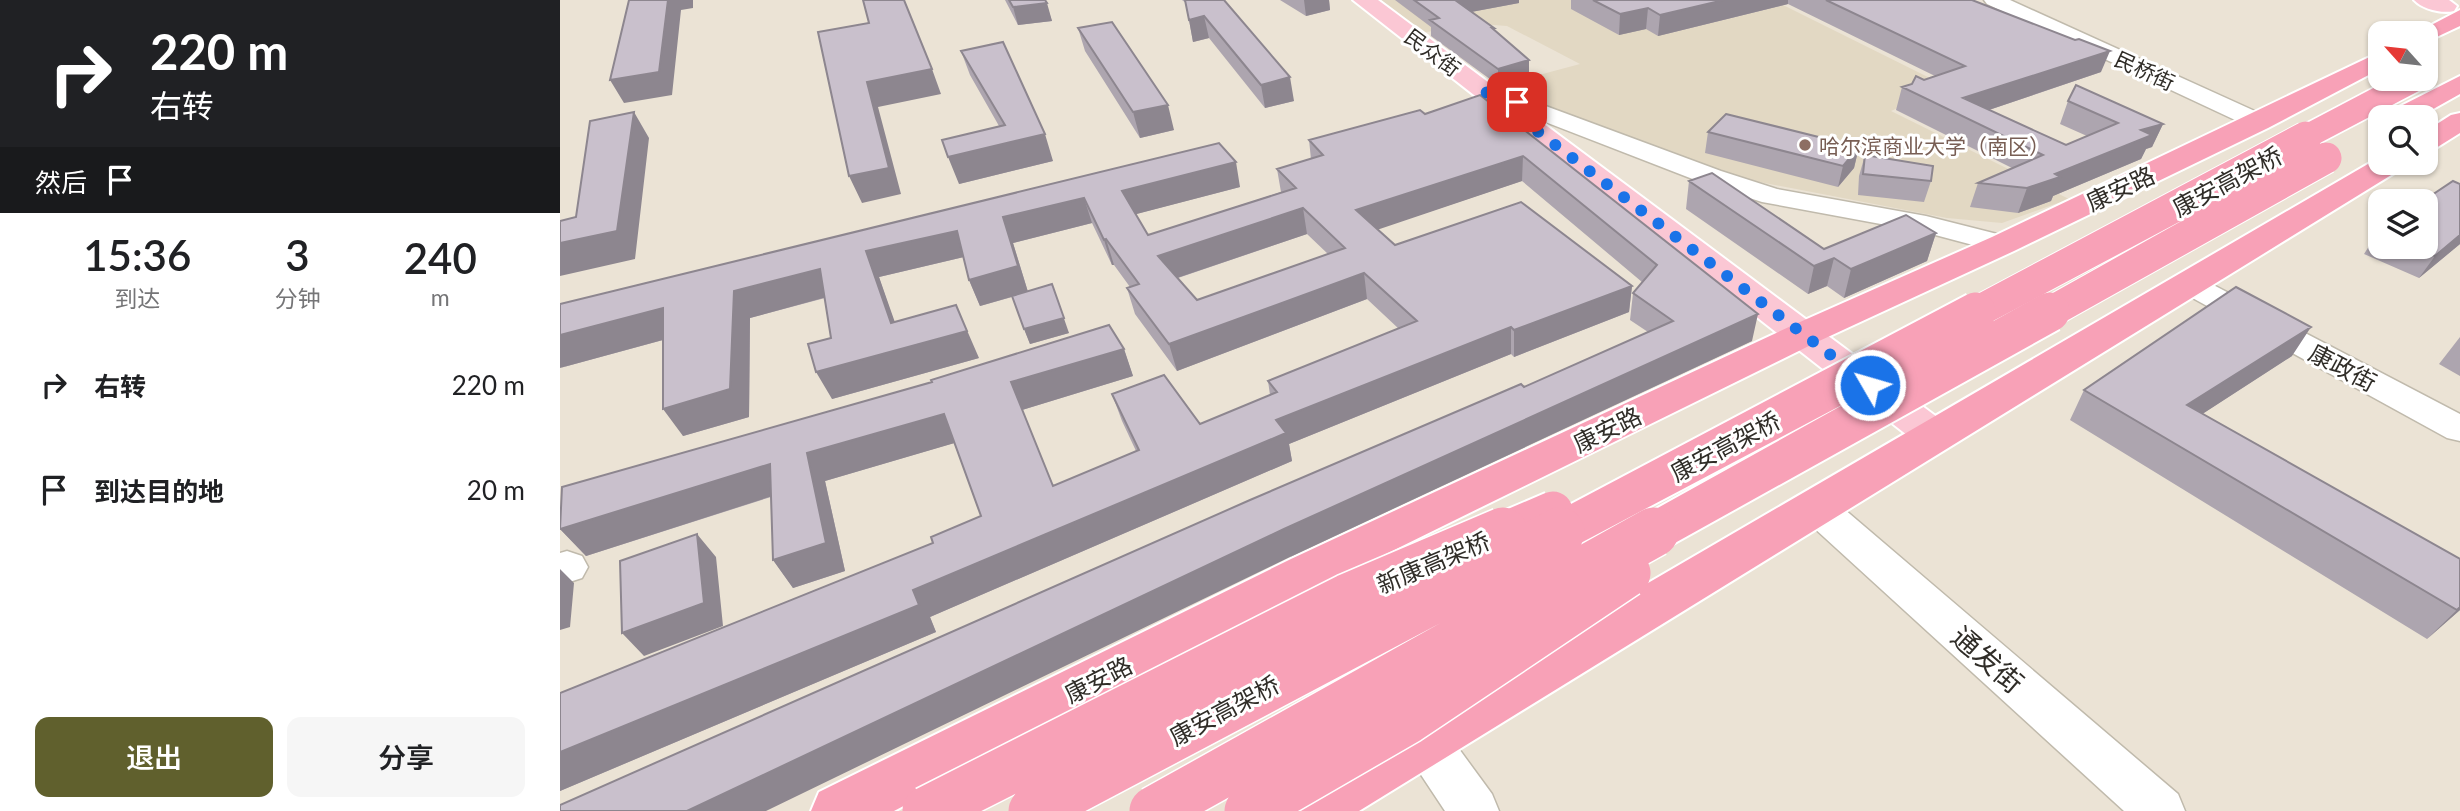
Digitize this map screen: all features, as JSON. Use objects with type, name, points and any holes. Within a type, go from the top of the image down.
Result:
[{"type":"highway","points":[[2435,21],[2445,5]]},
{"type":"highway","name":"康安路","points":[[839,811],[1307,572],[1804,334],[2003,244],[2259,122],[2368,65]]},
{"type":"highway","points":[[2422,105],[2460,84]]},
{"type":"highway","name":"康安高架桥","points":[[1154,811],[2395,91]]},
{"type":"highway","points":[[2438,135],[2460,121]]},
{"type":"highway","name":"康安高架桥","points":[[1033,811],[2368,134]]},
{"type":"highway","points":[[1310,811],[2371,175]]},
{"type":"highway","points":[[1249,811],[1408,719],[1649,558],[1852,442],[1962,340]]},
{"type":"highway","name":"新康高架桥","points":[[927,811],[1348,598],[1588,496],[1780,398],[1962,340]]},
{"type":"main road","name":"民众街","points":[[1364,0],[1935,436]]},
{"type":"street","name":"民桥街","points":[[1994,0],[2259,122]]},
{"type":"street","points":[[2010,0],[2029,17]]},
{"type":"street","points":[[1482,89],[1712,177],[1772,196],[1926,224],[2003,244]]},
{"type":"street","name":"康政街","points":[[2189,284],[2460,429]]},
{"type":"street","name":"通发街","points":[[1816,507],[2160,811]]},
{"type":"street","points":[[1307,572],[1474,811]]},
{"type":"shaded area","name":"哈尔滨商业大学（南区）","points":[[1378,0],[1777,0],[1775,1],[1946,86],[1891,111],[2069,199],[2002,223],[1947,218],[1744,179],[1491,88],[1580,64],[1507,26],[1468,23],[1423,33]]},
{"type":"building","points":[[629,0],[668,0],[659,72],[610,80]]},
{"type":"building","points":[[863,0],[904,0],[932,69],[867,82],[889,168],[849,176],[818,32],[869,23]]},
{"type":"building","points":[[1009,0],[1045,0],[1047,3],[1013,7]]},
{"type":"building","points":[[1185,0],[1224,0],[1290,77],[1261,85],[1204,16],[1189,20]]},
{"type":"building","points":[[1414,0],[1455,0],[1494,28],[1529,60],[1498,69],[1430,20],[1439,18]]},
{"type":"building","points":[[1593,0],[1724,0],[1660,15],[1648,8],[1620,14]]},
{"type":"building","points":[[1826,0],[1972,0],[2110,51],[1963,98],[2066,145],[2118,123],[2068,101],[2076,85],[2163,124],[2141,130],[2152,135],[2055,174],[2060,177],[2027,188],[1978,183],[2043,155],[1902,87],[1912,84],[1916,76],[1924,80],[1965,66]]},
{"type":"building","points":[[1112,22],[1168,105],[1133,112],[1078,28]]},
{"type":"building","points":[[1003,42],[1045,134],[948,157],[942,140],[1005,125],[961,51]]},
{"type":"building","points":[[1480,95],[1758,314],[1284,529],[687,811],[560,811],[560,805],[1250,500],[1521,384],[1524,387],[1673,321],[1633,293],[1657,265],[1523,156],[1356,210],[1395,245],[1521,202],[1632,286],[1514,330],[1511,327],[1276,420],[1286,433],[913,590],[919,605],[560,752],[560,693],[933,543],[931,537],[981,516],[944,414],[807,453],[826,543],[773,560],[770,464],[560,529],[562,487],[932,382],[931,380],[1109,325],[1124,349],[1011,382],[1053,486],[1139,450],[1112,394],[1164,375],[1200,424],[1277,392],[1268,381],[1417,321],[1364,273],[1169,344],[1127,288],[1139,284],[1106,239],[1104,240],[1084,198],[1003,217],[1018,266],[969,280],[957,231],[866,251],[891,323],[956,305],[967,331],[816,372],[808,344],[831,338],[820,269],[734,291],[730,389],[663,409],[663,308],[560,335],[560,304],[1219,143],[1236,162],[1122,191],[1148,235],[1296,188],[1277,169],[1323,155],[1309,140],[1420,110],[1425,114]],"holes":[[[1303,208],[1345,248],[1197,300],[1158,256]]]},
{"type":"building","points":[[634,112],[617,231],[560,243],[560,221],[576,217],[590,121]]},
{"type":"building","points":[[1726,114],[1859,147],[1843,166],[1708,132]]},
{"type":"building","points":[[1865,155],[1933,166],[1931,181],[1863,174]]},
{"type":"building","points":[[1712,173],[1824,249],[1906,215],[1936,233],[1851,269],[1834,258],[1814,266],[1689,181]]},
{"type":"building","points":[[2453,181],[2460,184],[2460,235],[2438,253],[2438,191]]},
{"type":"building","points":[[1052,284],[1064,318],[1024,329],[1012,296]]},
{"type":"building","points":[[2236,287],[2311,327],[2187,405],[2460,559],[2460,607],[2457,610],[2084,390]]},
{"type":"building","points":[[697,534],[704,603],[622,633],[620,561]]},
{"type":"place","name":"哈尔滨商业大学（南区）","points":[[1805,145]]},
{"type":"route","points":[[1517,102],[1482,89],[1870,385]]}]
